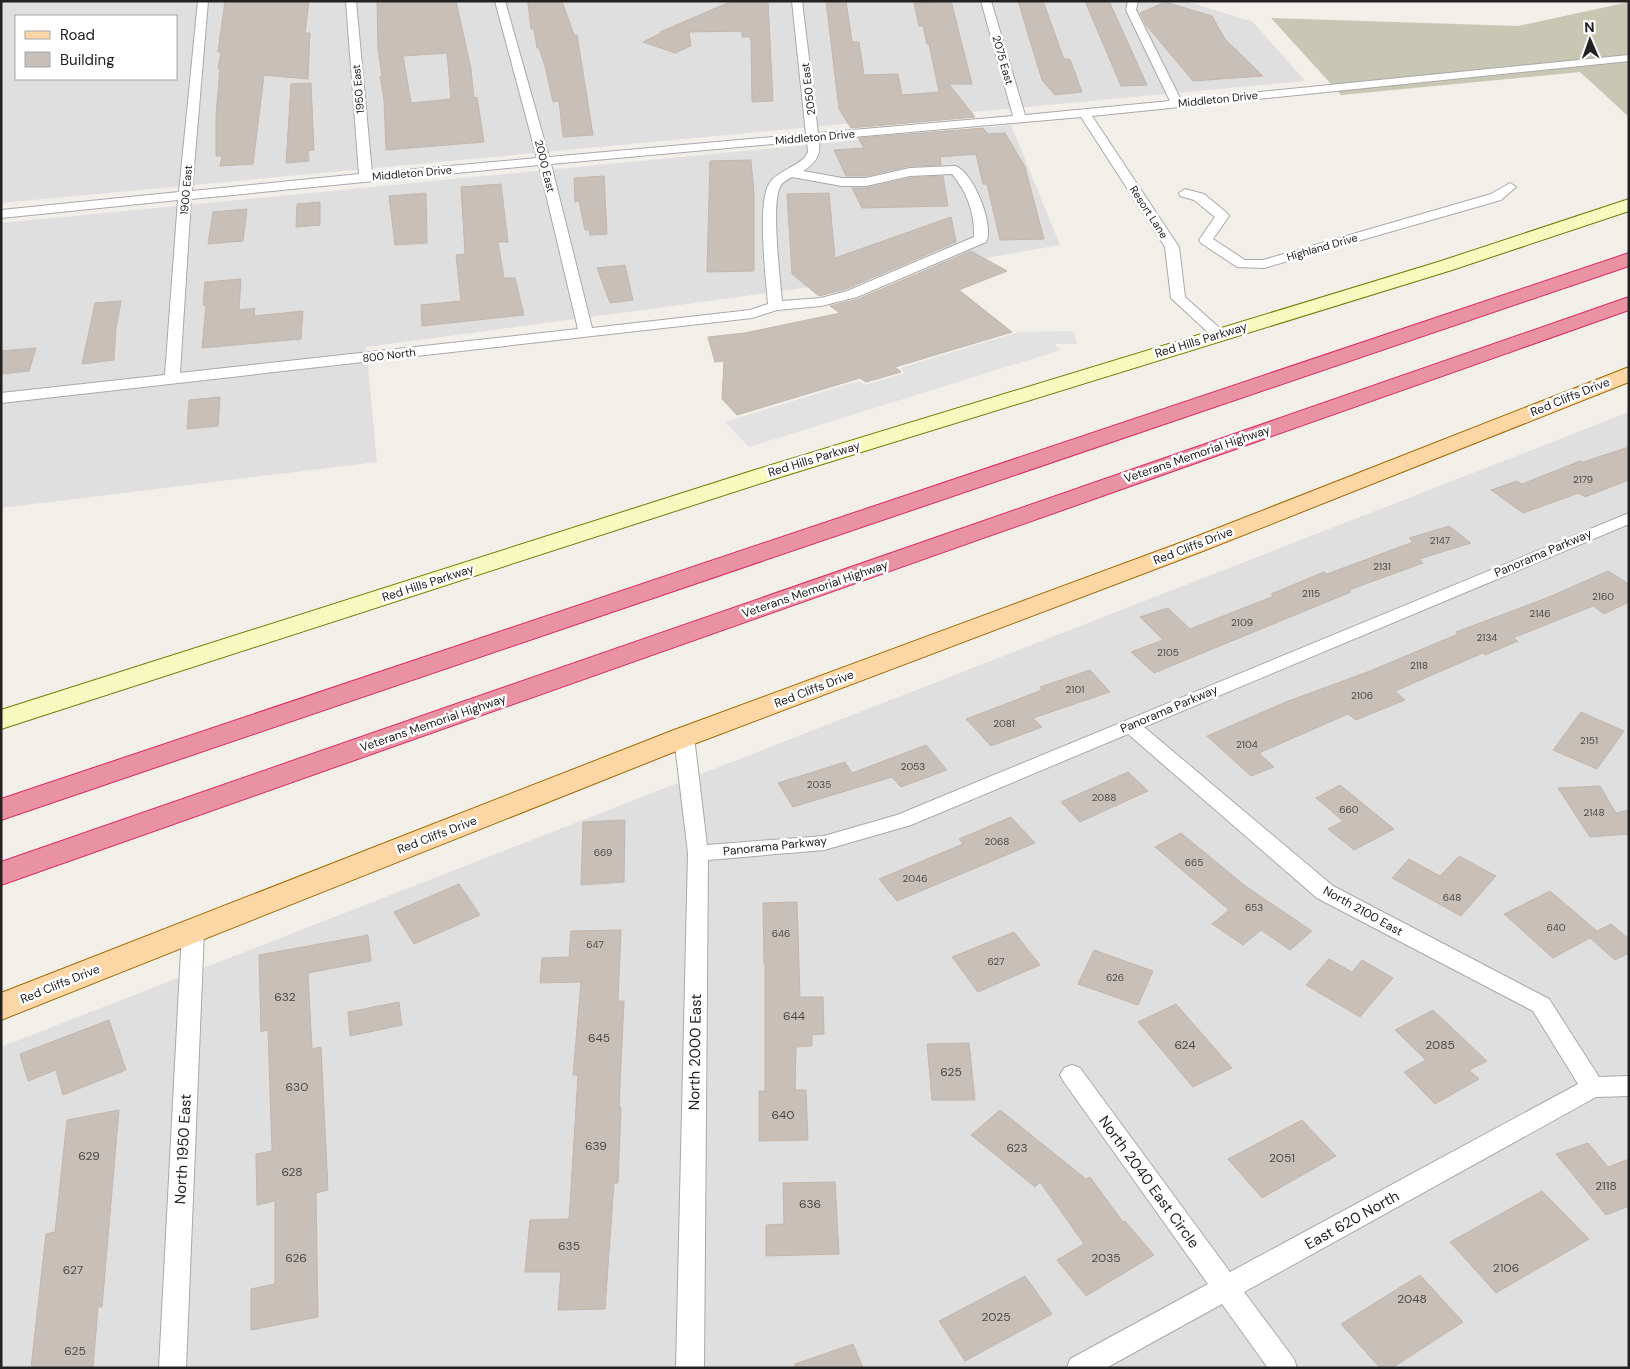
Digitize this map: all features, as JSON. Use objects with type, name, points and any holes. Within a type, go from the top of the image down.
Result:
[{"type":"highway","points":[[1,810],[1629,259]]},
{"type":"highway","name":"Veterans Memorial Highway","points":[[1,874],[1629,303]]},
{"type":"main road","name":"Red Hills Parkway","points":[[1,720],[756,478],[1445,266],[1629,205]]},
{"type":"main road","name":"Red Cliffs Drive","points":[[1,1007],[684,738],[1194,546],[1629,374]]},
{"type":"street","name":"1900 East","points":[[172,380],[185,195],[203,1]]},
{"type":"street","name":"1950 East","points":[[350,1],[366,177]]},
{"type":"street","name":"2000 East","points":[[500,1],[544,161],[586,333]]},
{"type":"street","name":"2050 East","points":[[775,306],[770,206],[774,188],[779,180],[811,161],[814,152],[797,1]]},
{"type":"street","name":"2075 East","points":[[986,1],[1020,118]]},
{"type":"street","points":[[1133,1],[1131,10],[1177,103]]},
{"type":"street","name":"Middleton Drive","points":[[1,214],[366,177],[1084,113],[1629,58]]},
{"type":"street","name":"Resort Lane","points":[[1084,113],[1172,247],[1178,298],[1219,335]]},
{"type":"street","name":"800 North","points":[[1,398],[752,314],[775,306],[821,302],[852,294],[966,248],[981,240],[982,229],[975,197],[968,184],[955,170],[910,172],[866,182],[842,182],[792,173]]},
{"type":"street","name":"Highland Drive","points":[[1185,193],[1199,197],[1222,216],[1206,240],[1242,264],[1264,264],[1496,197],[1510,187]]},
{"type":"street","name":"Panorama Parkway","points":[[698,853],[824,842],[904,820],[1629,518]]},
{"type":"street","name":"North 2100 East","points":[[1130,726],[1325,892],[1542,1005],[1593,1087]]},
{"type":"street","name":"North 2000 East","points":[[684,738],[698,853],[690,1368]]},
{"type":"street","name":"North 1950 East","points":[[172,1368],[193,930]]},
{"type":"street","name":"North 2040 East Circle","points":[[1072,1075],[1227,1289]]},
{"type":"street","name":"East 620 North","points":[[1080,1368],[1593,1087],[1629,1086]]},
{"type":"street","points":[[1227,1289],[1284,1368]]},
{"type":"shaded area","points":[[1,1],[1186,1],[1253,22],[1305,81],[1,203]]},
{"type":"shaded area","points":[[1629,2],[1629,117],[1580,72],[1341,95],[1271,18],[1518,26]]},
{"type":"shaded area","points":[[1011,125],[1060,245],[850,282],[366,347],[377,462],[1,508],[1,223]]},
{"type":"shaded area","points":[[1074,331],[1077,344],[1054,344],[1061,350],[749,447],[725,422],[858,381],[865,385],[905,373],[900,368],[1019,332]]},
{"type":"shaded area","points":[[1629,412],[1629,1368],[1,1368],[1,1047]]},
{"type":"building","points":[[225,1],[309,1],[305,33],[310,33],[308,79],[264,75],[253,164],[220,166],[222,156],[216,156],[216,116],[220,68],[218,69],[221,52],[218,52]]},
{"type":"building","points":[[377,1],[456,1],[471,69],[474,98],[477,97],[484,142],[386,150],[384,100],[378,49]],"holes":[[[447,53],[451,99],[411,103],[403,56]]]},
{"type":"building","points":[[529,1],[562,1],[574,35],[577,35],[593,135],[563,137],[559,101],[553,102],[545,66],[539,48],[537,48],[534,29],[531,29]]},
{"type":"building","points":[[732,1],[768,1],[773,101],[752,102],[751,41],[750,37],[742,37],[742,31],[689,32],[691,46],[675,53],[643,42],[663,32],[660,32]]},
{"type":"building","points":[[826,1],[846,1],[852,42],[859,42],[864,75],[898,74],[902,95],[939,92],[929,44],[927,44],[923,26],[919,26],[914,3],[951,1],[972,84],[949,84],[975,117],[851,128],[839,109]]},
{"type":"building","points":[[1018,1],[1043,1],[1064,59],[1070,59],[1082,92],[1055,95],[1042,80]]},
{"type":"building","points":[[1085,1],[1109,1],[1147,85],[1121,86]]},
{"type":"building","points":[[1165,2],[1212,16],[1225,39],[1263,76],[1193,81],[1146,25],[1140,13]]},
{"type":"building","points":[[311,83],[314,150],[308,151],[309,161],[286,163],[291,84]]},
{"type":"building","points":[[983,128],[988,134],[1005,133],[1025,167],[1044,239],[1000,240],[987,184],[983,184],[976,154],[940,157],[941,165],[910,166],[866,176],[846,176],[834,150],[864,148],[858,138]]},
{"type":"building","points":[[751,160],[754,194],[754,271],[707,272],[710,161]]},
{"type":"building","points":[[604,176],[607,234],[590,235],[589,230],[585,230],[579,201],[575,202],[574,178]]},
{"type":"building","points":[[943,176],[948,206],[862,208],[852,188],[866,188],[910,178]]},
{"type":"building","points":[[501,184],[508,242],[498,242],[504,278],[515,278],[524,315],[422,326],[421,305],[461,301],[456,255],[465,254],[461,187]]},
{"type":"building","points":[[426,193],[427,243],[395,245],[389,196]]},
{"type":"building","points":[[829,193],[835,258],[951,217],[956,241],[953,241],[956,242],[846,289],[819,296],[792,274],[787,194]]},
{"type":"building","points":[[320,202],[320,225],[296,227],[297,204]]},
{"type":"building","points":[[247,209],[243,241],[208,244],[213,212]]},
{"type":"building","points":[[971,251],[1007,271],[959,290],[1012,332],[895,367],[901,372],[866,382],[860,378],[737,415],[722,399],[724,361],[715,362],[708,337],[745,333],[840,313],[830,306],[858,299]]},
{"type":"building","points":[[625,265],[633,300],[610,303],[597,268]]},
{"type":"building","points":[[241,279],[239,310],[255,308],[254,316],[303,311],[301,339],[202,348],[206,305],[203,305],[205,282]]},
{"type":"building","points":[[121,301],[116,328],[114,360],[82,364],[95,303]]},
{"type":"building","points":[[36,348],[29,371],[1,374],[1,351]]},
{"type":"building","points":[[220,397],[218,426],[187,429],[189,400]]},
{"type":"building","points":[[1629,447],[1629,480],[1585,497],[1579,493],[1523,513],[1491,490],[1517,481],[1522,484],[1580,461],[1583,462]]},
{"type":"building","points":[[1449,526],[1471,543],[1419,559],[1423,563],[1349,590],[1351,592],[1154,673],[1131,652],[1163,640],[1140,617],[1168,608],[1190,629],[1274,596],[1271,594],[1324,572],[1327,574],[1413,542],[1409,538]]},
{"type":"building","points":[[1608,571],[1629,584],[1629,602],[1604,614],[1593,606],[1513,638],[1518,641],[1485,655],[1483,653],[1395,691],[1405,700],[1356,720],[1348,714],[1259,753],[1274,767],[1251,776],[1207,736],[1286,702],[1370,671],[1458,634],[1456,632],[1549,597]]},
{"type":"building","points":[[1090,670],[1110,692],[1033,718],[1042,727],[991,746],[966,719],[1042,690],[1040,687]]},
{"type":"building","points":[[1581,712],[1624,731],[1597,769],[1553,750]]},
{"type":"building","points":[[926,745],[947,770],[901,787],[892,777],[793,807],[778,783],[845,762],[852,773]]},
{"type":"building","points":[[1128,772],[1148,791],[1080,822],[1061,802]]},
{"type":"building","points":[[1340,785],[1394,829],[1354,850],[1328,829],[1343,821],[1316,798]]},
{"type":"building","points":[[1600,786],[1616,813],[1629,810],[1629,834],[1590,837],[1558,788]]},
{"type":"building","points":[[1011,817],[1035,843],[897,901],[879,879],[963,844],[959,839]]},
{"type":"building","points":[[625,820],[624,882],[581,885],[583,822]]},
{"type":"building","points":[[1181,833],[1244,885],[1312,931],[1290,950],[1261,930],[1243,945],[1212,924],[1229,910],[1155,847]]},
{"type":"building","points":[[1459,856],[1496,876],[1461,916],[1392,878],[1409,859],[1440,876]]},
{"type":"building","points":[[459,884],[480,915],[414,944],[394,912]]},
{"type":"building","points":[[1550,891],[1597,931],[1611,924],[1629,939],[1629,953],[1615,960],[1590,938],[1553,958],[1504,914]]},
{"type":"building","points":[[797,902],[800,997],[823,997],[824,1034],[812,1035],[812,1046],[796,1047],[795,1090],[806,1090],[808,1140],[759,1141],[759,1091],[765,1091],[763,903]]},
{"type":"building","points":[[621,930],[618,1001],[624,1001],[619,1107],[621,1107],[618,1183],[614,1183],[605,1309],[558,1310],[561,1272],[525,1272],[530,1220],[569,1219],[578,1075],[573,1075],[581,982],[540,983],[542,958],[569,957],[571,931]]},
{"type":"building","points":[[1014,932],[1040,965],[978,992],[952,957]]},
{"type":"building","points":[[368,935],[371,961],[308,973],[312,1049],[321,1047],[328,1190],[316,1193],[318,1317],[251,1330],[251,1289],[275,1284],[275,1201],[257,1205],[256,1154],[272,1151],[268,1030],[261,1032],[259,955]]},
{"type":"building","points":[[1094,950],[1153,971],[1138,1005],[1078,984]]},
{"type":"building","points":[[1329,959],[1352,972],[1362,960],[1393,978],[1360,1017],[1306,985]]},
{"type":"building","points":[[399,1002],[402,1025],[350,1036],[348,1012]]},
{"type":"building","points":[[1176,1004],[1232,1068],[1193,1087],[1138,1022]]},
{"type":"building","points":[[1433,1010],[1487,1061],[1469,1070],[1479,1079],[1435,1104],[1404,1072],[1426,1060],[1395,1030]]},
{"type":"building","points":[[109,1020],[126,1070],[63,1095],[56,1070],[28,1081],[20,1054]]},
{"type":"building","points":[[969,1043],[975,1100],[932,1100],[927,1044]]},
{"type":"building","points":[[119,1110],[102,1307],[98,1307],[93,1368],[31,1368],[46,1234],[55,1232],[67,1120]]},
{"type":"building","points":[[1000,1110],[1086,1179],[1090,1177],[1123,1222],[1125,1221],[1154,1255],[1086,1296],[1057,1260],[1084,1244],[1040,1182],[1035,1187],[971,1135]]},
{"type":"building","points":[[1302,1120],[1336,1156],[1262,1198],[1228,1159]]},
{"type":"building","points":[[1588,1143],[1608,1167],[1629,1159],[1629,1206],[1606,1215],[1556,1154]]},
{"type":"building","points":[[835,1182],[839,1254],[766,1256],[766,1225],[784,1224],[783,1183]]},
{"type":"building","points":[[1542,1191],[1589,1239],[1496,1293],[1450,1242]]},
{"type":"building","points":[[1420,1275],[1463,1322],[1392,1368],[1380,1368],[1341,1324]]},
{"type":"building","points":[[1025,1276],[1052,1314],[965,1361],[939,1321]]},
{"type":"building","points":[[853,1344],[863,1368],[795,1368],[795,1364]]}]
